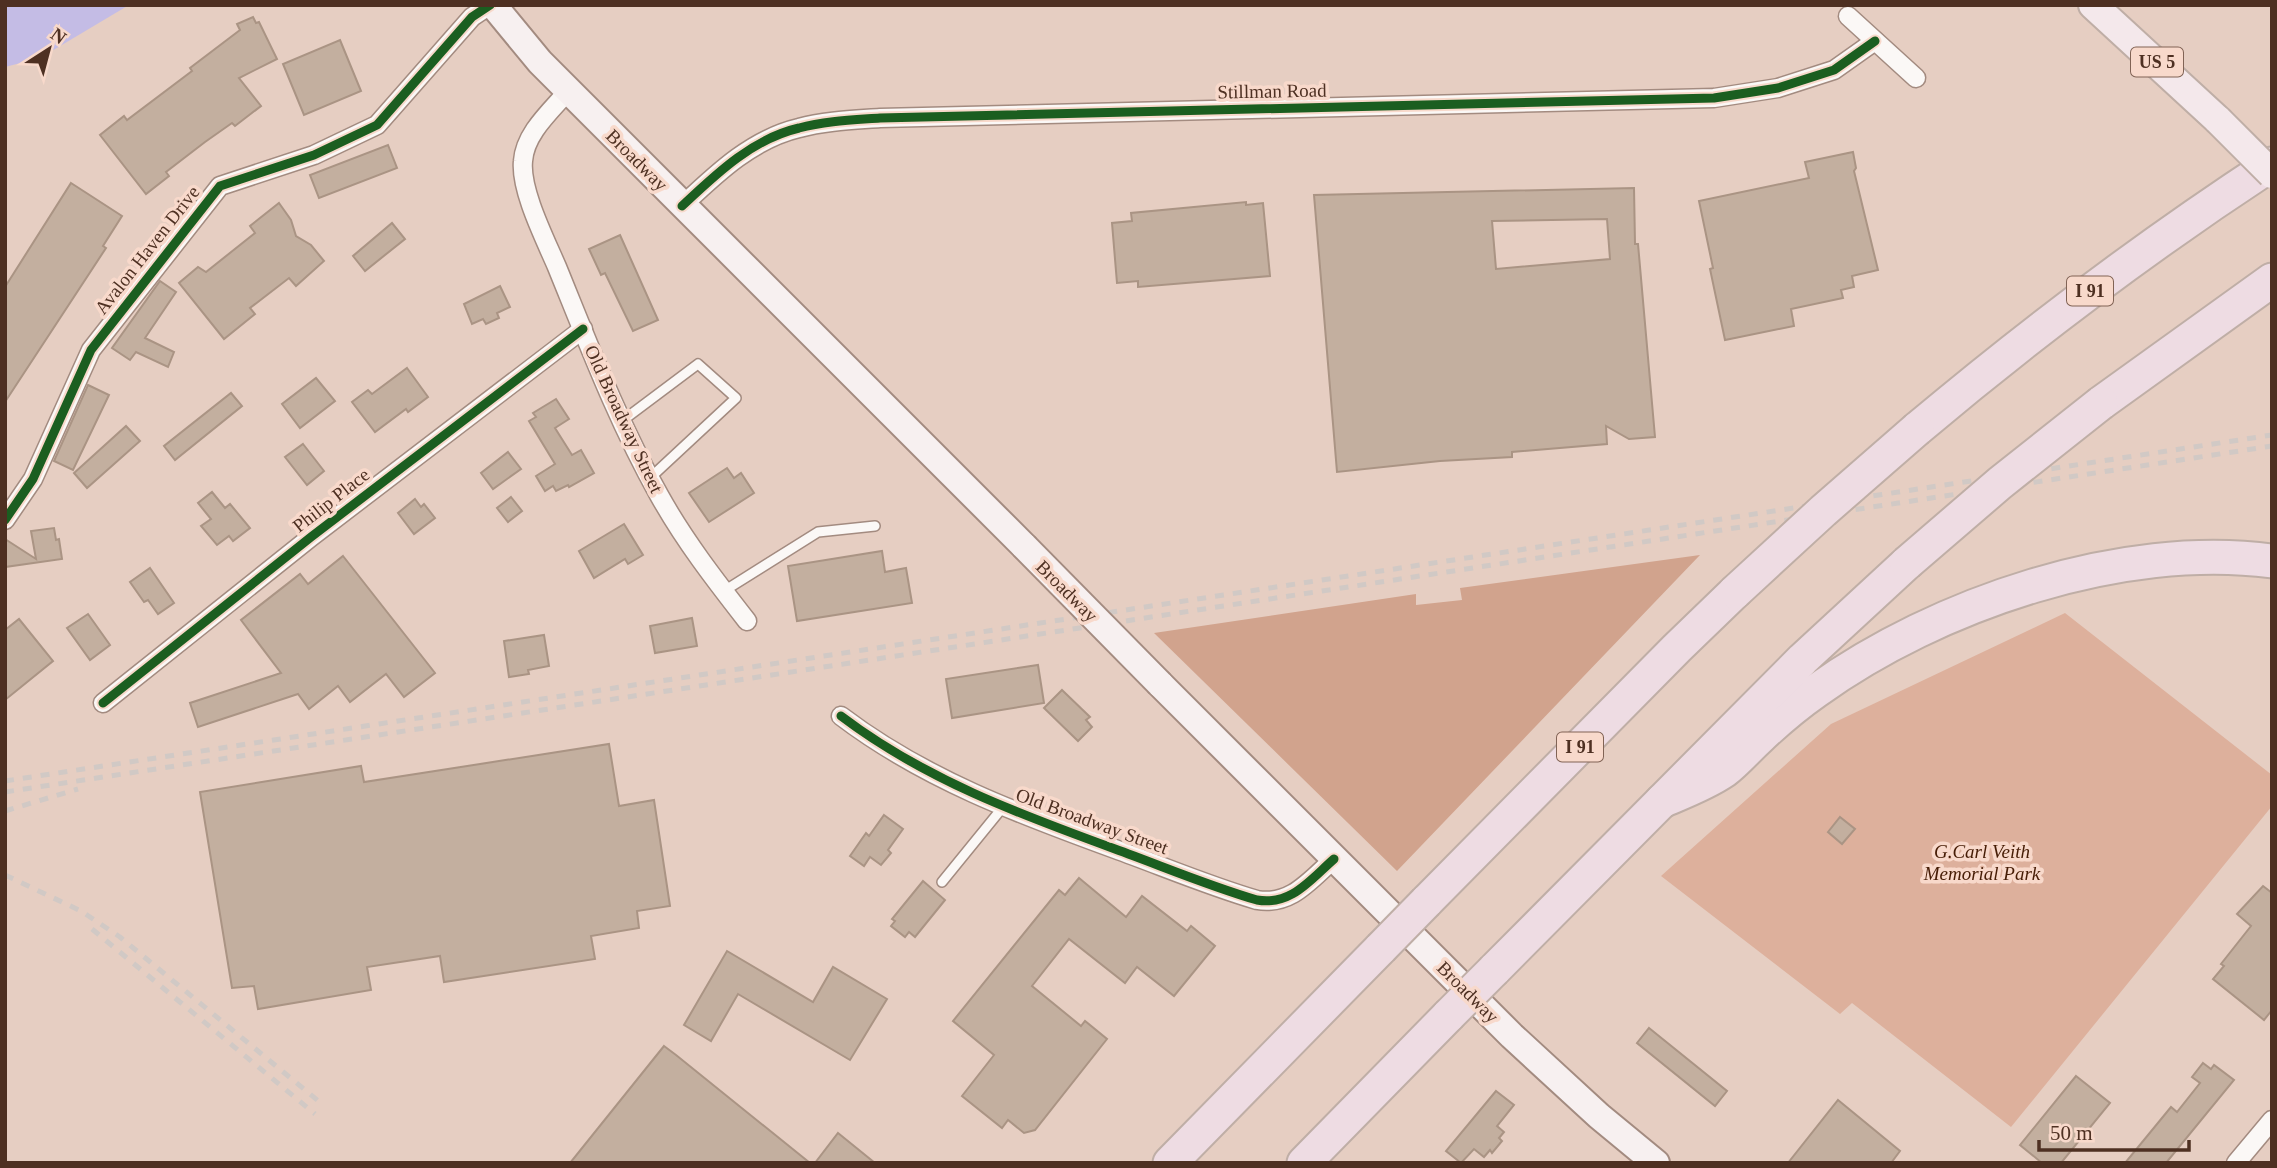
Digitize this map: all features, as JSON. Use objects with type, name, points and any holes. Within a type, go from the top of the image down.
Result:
[{"type":"highway","name":"I 91","points":[[1170,1163],[1677,648],[1832,503],[1993,366],[2083,297],[2271,166]]},
{"type":"highway","points":[[1304,1163],[1835,629],[2000,483],[2101,403],[2272,280]]},
{"type":"highway","points":[[1662,801],[1722,772],[1788,712],[1840,674],[1910,635],[1972,608],[2051,581],[2127,565],[2187,559],[2242,558],[2272,561]]},
{"type":"main road","name":"Broadway","points":[[492,5],[519,39],[568,91],[1512,1037],[1656,1163]]},
{"type":"main road","name":"US 5","points":[[2093,5],[2218,121],[2271,166]]},
{"type":"street","name":"Avalon Haven Drive","points":[[5,520],[33,479],[91,349],[219,186],[314,155],[377,125],[472,17],[492,5]]},
{"type":"street","points":[[1847,16],[1916,78]]},
{"type":"street","name":"Stillman Road","points":[[682,206],[723,168],[750,149],[797,128],[836,121],[1714,97],[1778,88],[1834,70],[1875,41]]},
{"type":"street","name":"Old Broadway Street","points":[[568,91],[536,128],[524,150],[522,164],[527,190],[622,421],[650,478],[685,537],[747,621]]},
{"type":"street","name":"Philip Place","points":[[103,703],[311,537],[583,329]]},
{"type":"street","name":"Old Broadway Street","points":[[841,716],[868,737],[905,759],[1003,807],[1232,892],[1266,902],[1292,895],[1334,859]]},
{"type":"street","points":[[2236,1163],[2272,1120]]},
{"type":"lane","points":[[622,421],[698,364],[736,398],[650,478]]},
{"type":"lane","points":[[723,591],[818,532],[875,526]]},
{"type":"lane","points":[[942,882],[1003,807]]},
{"type":"green space","name":"G.Carl Veith Memorial Park","points":[[2065,613],[2272,775],[2272,806],[2011,1127],[1852,1003],[1840,1014],[1661,876],[1831,724]]},
{"type":"shaded area","points":[[5,5],[129,5],[40,58],[5,67]]},
{"type":"shaded area","points":[[1700,555],[1397,871],[1154,633],[1416,594],[1416,605],[1462,600],[1460,588]]},
{"type":"building","points":[[253,17],[256,23],[259,22],[277,59],[239,78],[261,106],[235,126],[232,123],[205,142],[166,172],[169,176],[146,194],[100,135],[124,116],[127,120],[192,71],[190,68],[240,30],[237,24]]},
{"type":"building","points":[[340,40],[361,91],[304,115],[283,64]]},
{"type":"building","points":[[388,145],[397,168],[319,198],[310,175]]},
{"type":"building","points":[[1853,152],[1856,168],[1854,171],[1878,270],[1852,276],[1854,287],[1841,290],[1843,298],[1791,309],[1794,326],[1725,340],[1699,201],[1809,178],[1805,162]]},
{"type":"building","points":[[71,183],[122,216],[103,246],[106,248],[5,402],[5,287]]},
{"type":"building","points":[[1634,188],[1635,244],[1638,244],[1655,437],[1629,439],[1606,426],[1607,444],[1512,452],[1512,457],[1440,461],[1337,472],[1314,195]],"holes":[[[1607,219],[1610,259],[1496,269],[1492,221]]]},
{"type":"building","points":[[1246,202],[1246,205],[1263,203],[1270,276],[1138,287],[1138,281],[1117,283],[1112,223],[1132,221],[1131,213]]},
{"type":"building","points":[[279,203],[291,220],[296,236],[311,245],[324,261],[296,286],[289,278],[250,308],[255,314],[224,339],[179,283],[198,267],[206,272],[255,233],[250,226]]},
{"type":"building","points":[[392,223],[405,239],[365,271],[353,256]]},
{"type":"building","points":[[620,235],[658,320],[633,331],[605,273],[601,275],[589,249]]},
{"type":"building","points":[[160,281],[176,292],[145,338],[174,352],[168,367],[136,352],[130,360],[112,348]]},
{"type":"building","points":[[500,286],[510,307],[497,313],[499,318],[486,324],[483,319],[472,324],[464,304]]},
{"type":"building","points":[[407,368],[428,397],[408,412],[406,409],[375,432],[352,402],[368,390],[372,394]]},
{"type":"building","points":[[316,378],[335,401],[300,428],[282,404]]},
{"type":"building","points":[[88,385],[109,395],[73,470],[54,461]]},
{"type":"building","points":[[231,393],[242,406],[175,460],[164,446]]},
{"type":"building","points":[[556,399],[569,419],[555,428],[572,455],[581,450],[594,473],[569,487],[568,485],[556,491],[553,486],[545,491],[536,476],[555,464],[529,421],[536,417],[533,413]]},
{"type":"building","points":[[126,426],[140,441],[87,488],[74,473]]},
{"type":"building","points":[[303,444],[324,471],[307,485],[285,457]]},
{"type":"building","points":[[508,452],[521,469],[493,489],[481,473]]},
{"type":"building","points":[[727,468],[734,478],[741,473],[754,493],[709,522],[689,493]]},
{"type":"building","points":[[212,492],[225,508],[230,504],[250,528],[233,541],[229,536],[217,545],[201,526],[211,519],[198,503]]},
{"type":"building","points":[[511,497],[522,511],[508,522],[497,508]]},
{"type":"building","points":[[415,499],[421,507],[424,504],[435,518],[414,534],[398,513]]},
{"type":"building","points":[[624,524],[643,555],[628,564],[625,559],[594,578],[579,551]]},
{"type":"building","points":[[54,528],[62,559],[5,567],[5,539],[36,559],[31,531]]},
{"type":"building","points":[[882,551],[885,572],[906,568],[912,603],[797,621],[788,566]]},
{"type":"building","points":[[343,556],[435,673],[404,697],[386,674],[350,702],[338,686],[309,709],[298,694],[198,727],[190,703],[281,673],[241,620],[300,574],[308,584]]},
{"type":"building","points":[[150,568],[174,603],[158,614],[148,600],[144,602],[130,582]]},
{"type":"building","points":[[88,614],[110,645],[90,660],[67,628]]},
{"type":"building","points":[[692,618],[697,646],[655,653],[650,626]]},
{"type":"building","points":[[19,619],[53,661],[5,700],[5,630]]},
{"type":"building","points":[[544,635],[549,666],[528,670],[529,674],[509,677],[504,641]]},
{"type":"building","points":[[1038,665],[1044,703],[952,718],[946,679]]},
{"type":"building","points":[[1062,690],[1090,717],[1086,720],[1092,727],[1078,741],[1044,708]]},
{"type":"building","points":[[609,744],[619,806],[654,800],[670,906],[637,911],[639,928],[591,936],[595,959],[444,982],[440,956],[367,967],[371,990],[258,1009],[254,986],[232,988],[200,792],[361,766],[364,782]]},
{"type":"building","points":[[884,815],[903,829],[888,850],[891,853],[881,865],[870,857],[864,866],[850,856],[866,833],[869,836]]},
{"type":"building","points":[[1840,817],[1855,829],[1842,844],[1828,832]]},
{"type":"building","points":[[1079,878],[1126,917],[1142,896],[1187,931],[1191,926],[1215,946],[1174,996],[1137,967],[1125,983],[1069,939],[1032,986],[1081,1026],[1085,1021],[1107,1039],[1035,1130],[1024,1133],[1008,1120],[1002,1128],[962,1096],[994,1055],[953,1021],[1059,890],[1065,895]]},
{"type":"building","points":[[923,881],[945,900],[915,937],[909,932],[905,937],[891,926],[895,921],[892,919]]},
{"type":"building","points":[[2263,886],[2272,893],[2272,1010],[2264,1020],[2213,979],[2224,966],[2221,964],[2251,926],[2237,914]]},
{"type":"building","points":[[727,951],[813,1002],[833,967],[887,999],[850,1060],[738,994],[711,1041],[684,1025]]},
{"type":"building","points":[[1649,1028],[1727,1091],[1715,1106],[1637,1043]]},
{"type":"building","points":[[664,1046],[676,1055],[810,1163],[570,1163]]},
{"type":"building","points":[[2203,1063],[2211,1069],[2214,1065],[2234,1080],[2166,1163],[2125,1163],[2171,1107],[2177,1112],[2200,1083],[2192,1077]]},
{"type":"building","points":[[2076,1076],[2110,1103],[2061,1163],[2042,1163],[2020,1145]]},
{"type":"building","points":[[1496,1091],[1514,1105],[1497,1126],[1504,1132],[1499,1138],[1502,1141],[1492,1153],[1490,1150],[1484,1157],[1474,1149],[1461,1163],[1446,1151]]},
{"type":"building","points":[[1838,1100],[1900,1151],[1891,1163],[1788,1163]]},
{"type":"building","points":[[838,1133],[875,1163],[815,1163]]},
{"type":"railway","points":[[5,781],[2272,435]]},
{"type":"railway","points":[[5,792],[2272,446]]},
{"type":"railway","points":[[5,811],[78,789]]},
{"type":"railway","points":[[5,875],[81,911],[120,937],[322,1104]]},
{"type":"railway","points":[[92,929],[315,1114]]},
{"type":"cycle path","points":[[5,520],[33,479],[91,350],[220,186],[314,155],[377,125],[472,17],[490,5]]},
{"type":"cycle path","points":[[682,206],[750,149],[782,133],[829,122],[880,118],[1714,98],[1778,88],[1834,70],[1875,41]]},
{"type":"cycle path","points":[[103,703],[311,537],[583,329]]},
{"type":"cycle path","points":[[841,716],[905,758],[973,793],[1079,836],[1257,900],[1269,901],[1290,895],[1308,883],[1334,859]]}]
